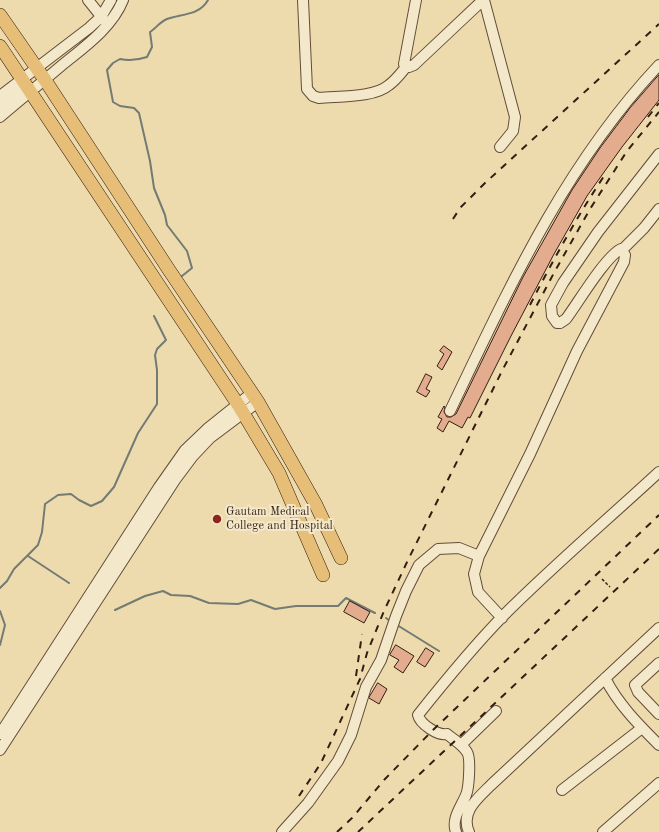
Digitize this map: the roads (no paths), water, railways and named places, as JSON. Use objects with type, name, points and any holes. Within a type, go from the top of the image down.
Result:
[{"type":"main road","points":[[0,15],[45,80],[169,270],[255,398],[316,505],[341,558]]},
{"type":"main road","points":[[0,46],[241,409],[279,473],[323,575]]},
{"type":"street","points":[[88,0],[104,21]]},
{"type":"street","points":[[0,96],[45,80],[92,41],[104,21],[111,0]]},
{"type":"street","points":[[0,117],[26,86],[37,69],[89,28],[104,21],[120,6],[123,0]]},
{"type":"street","points":[[303,0],[308,89],[313,96],[319,98],[366,94],[375,92],[389,85],[406,67],[414,65],[483,0],[515,117],[513,131],[500,148]]},
{"type":"street","points":[[406,67],[404,64],[416,0]]},
{"type":"street","points":[[450,411],[531,246],[564,188],[602,132],[642,83],[659,65]]},
{"type":"street","points":[[0,107],[26,86]]},
{"type":"street","points":[[659,154],[598,232],[563,283],[551,305],[552,316],[557,323],[566,320],[607,261],[615,252],[621,249],[622,250],[644,228],[659,209]]},
{"type":"street","points":[[502,618],[478,592],[474,574],[479,556],[530,454],[577,351],[624,262],[625,255],[622,250]]},
{"type":"street","points":[[0,750],[175,480],[193,456],[210,438],[255,398]]},
{"type":"street","points":[[0,734],[160,487],[186,450],[207,429],[241,409]]},
{"type":"street","points":[[456,832],[454,827],[457,813],[467,793],[469,755],[461,745],[447,734],[442,735],[437,733],[419,719],[418,715],[460,663],[502,618],[564,558],[659,472]]},
{"type":"street","points":[[282,832],[308,803],[338,761],[351,735],[366,686],[381,660],[406,591],[419,565],[438,549],[459,548],[479,556]]},
{"type":"street","points":[[469,832],[467,827],[467,815],[472,804],[659,628]]},
{"type":"street","points":[[659,663],[635,685],[638,692],[659,714]]},
{"type":"street","points":[[605,678],[616,698],[659,745]]},
{"type":"street","points":[[461,745],[496,711]]},
{"type":"street","points":[[562,790],[642,728]]},
{"type":"street","points":[[603,832],[659,783]]},
{"type":"waterway","points":[[182,276],[192,268],[187,251],[167,225],[165,215],[154,188],[150,161],[139,113],[134,108],[120,106],[113,102],[107,70],[113,63],[120,59],[134,60],[147,57],[152,47],[150,32],[165,20],[200,9],[208,0]]},
{"type":"waterway","points":[[0,588],[7,581],[14,569],[38,545],[42,532],[45,504],[58,495],[71,494],[91,506],[102,501],[114,487],[138,433],[157,404],[157,370],[155,355],[157,349],[166,340],[154,316]]},
{"type":"waterway","points":[[28,556],[69,583]]},
{"type":"waterway","points":[[115,610],[145,596],[163,591],[171,595],[190,596],[209,603],[238,604],[251,600],[275,609],[296,606],[338,606],[346,598],[375,613]]},
{"type":"waterway","points":[[0,611],[5,625],[0,645]]},
{"type":"waterway","points":[[386,618],[390,621]]},
{"type":"waterway","points":[[397,625],[439,651]]},
{"type":"railway","points":[[453,219],[460,208],[485,183],[659,24]]},
{"type":"railway","points":[[648,117],[659,103]]},
{"type":"railway","points":[[299,796],[321,763],[360,679],[367,653],[384,611],[503,369],[590,209],[627,151],[659,112]]},
{"type":"railway","points":[[530,305],[566,238],[606,173]]},
{"type":"railway","points":[[337,832],[352,818],[385,779],[433,730],[659,515]]},
{"type":"railway","points":[[358,832],[659,549]]},
{"type":"railway","points":[[356,676],[362,634]]},
{"type":"place","name":"Gautam Medical College and Hospital","points":[[217,519]]}]
